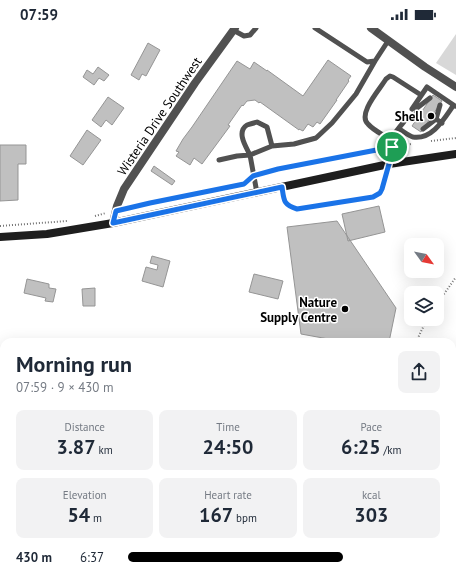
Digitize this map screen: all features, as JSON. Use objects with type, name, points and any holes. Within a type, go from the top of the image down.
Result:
[{"type":"main road","points":[[0,237],[47,234],[113,223],[389,164],[456,154]]},
{"type":"street","points":[[370,28],[425,68],[456,87]]},
{"type":"street","name":"Wisteria Drive Southwest","points":[[113,223],[124,189],[195,83],[234,29]]},
{"type":"lane","points":[[234,29],[244,36],[250,35],[256,28]]},
{"type":"lane","points":[[315,28],[360,59],[367,62],[375,61]]},
{"type":"lane","points":[[219,160],[250,155],[272,146],[294,144],[316,138],[332,123],[356,94],[388,41]]},
{"type":"lane","points":[[391,140],[367,124],[365,119],[365,111],[386,79],[390,76],[393,77],[421,95]]},
{"type":"lane","points":[[400,128],[412,137],[426,136],[442,123],[455,106],[427,87],[421,95],[415,108],[417,115]]},
{"type":"lane","points":[[415,108],[430,98]]},
{"type":"lane","points":[[423,129],[436,120],[440,105]]},
{"type":"lane","points":[[415,108],[424,108]]},
{"type":"lane","points":[[434,114],[436,120]]},
{"type":"lane","points":[[282,187],[287,206],[297,209],[373,197],[380,193],[382,189],[389,164],[392,147],[391,140],[405,120]]},
{"type":"lane","points":[[428,122],[436,120],[442,123]]},
{"type":"lane","points":[[257,193],[250,155],[244,146],[243,140],[243,131],[247,125],[257,122],[267,127],[272,146]]},
{"type":"path","points":[[430,142],[456,138]]},
{"type":"path","points":[[94,216],[244,184],[253,176],[278,169],[392,147],[416,144]]},
{"type":"path","points":[[0,226],[72,220]]},
{"type":"path","points":[[444,294],[456,277]]},
{"type":"path","points":[[418,338],[424,326]]},
{"type":"shaded area","points":[[456,34],[456,75],[436,63]]},
{"type":"building","points":[[148,43],[160,50],[146,76],[142,74],[139,80],[131,75]]},
{"type":"building","points":[[328,60],[351,76],[337,100],[320,124],[317,122],[313,127],[308,124],[303,131],[299,130],[260,102],[259,103],[255,100],[247,101],[243,106],[242,105],[228,125],[230,126],[202,164],[194,158],[190,165],[176,156],[179,152],[176,151],[183,139],[237,61],[250,69],[254,62],[303,96]]},
{"type":"building","points":[[98,67],[109,75],[104,81],[99,78],[94,85],[83,77],[87,70],[93,74]]},
{"type":"building","points":[[433,95],[442,101],[421,132],[412,126]]},
{"type":"building","points":[[108,97],[124,108],[112,125],[106,120],[101,127],[92,120]]},
{"type":"building","points":[[87,130],[101,140],[83,165],[70,156]]},
{"type":"building","points":[[0,145],[26,145],[26,164],[18,164],[18,200],[0,201]]},
{"type":"building","points":[[154,166],[175,181],[172,185],[151,171]]},
{"type":"building","points":[[379,206],[385,232],[348,241],[342,214]]},
{"type":"building","points":[[337,221],[396,308],[390,338],[323,338],[301,334],[287,227]]},
{"type":"building","points":[[152,256],[170,261],[163,287],[142,281],[146,267],[157,270],[158,265],[150,263]]},
{"type":"building","points":[[254,274],[283,281],[278,299],[249,292]]},
{"type":"building","points":[[27,279],[49,284],[49,288],[56,289],[53,302],[45,301],[46,298],[24,293]]},
{"type":"building","points":[[95,288],[95,306],[83,306],[82,289]]},
{"type":"place","name":"Shell","points":[[431,116]]},
{"type":"place","name":"Nature Supply Centre","points":[[345,309]]},
{"type":"route","points":[[392,147],[382,189],[380,193],[373,197],[297,209],[287,206],[282,187],[113,223],[116,211],[244,184],[253,176],[278,169],[392,147]]}]
